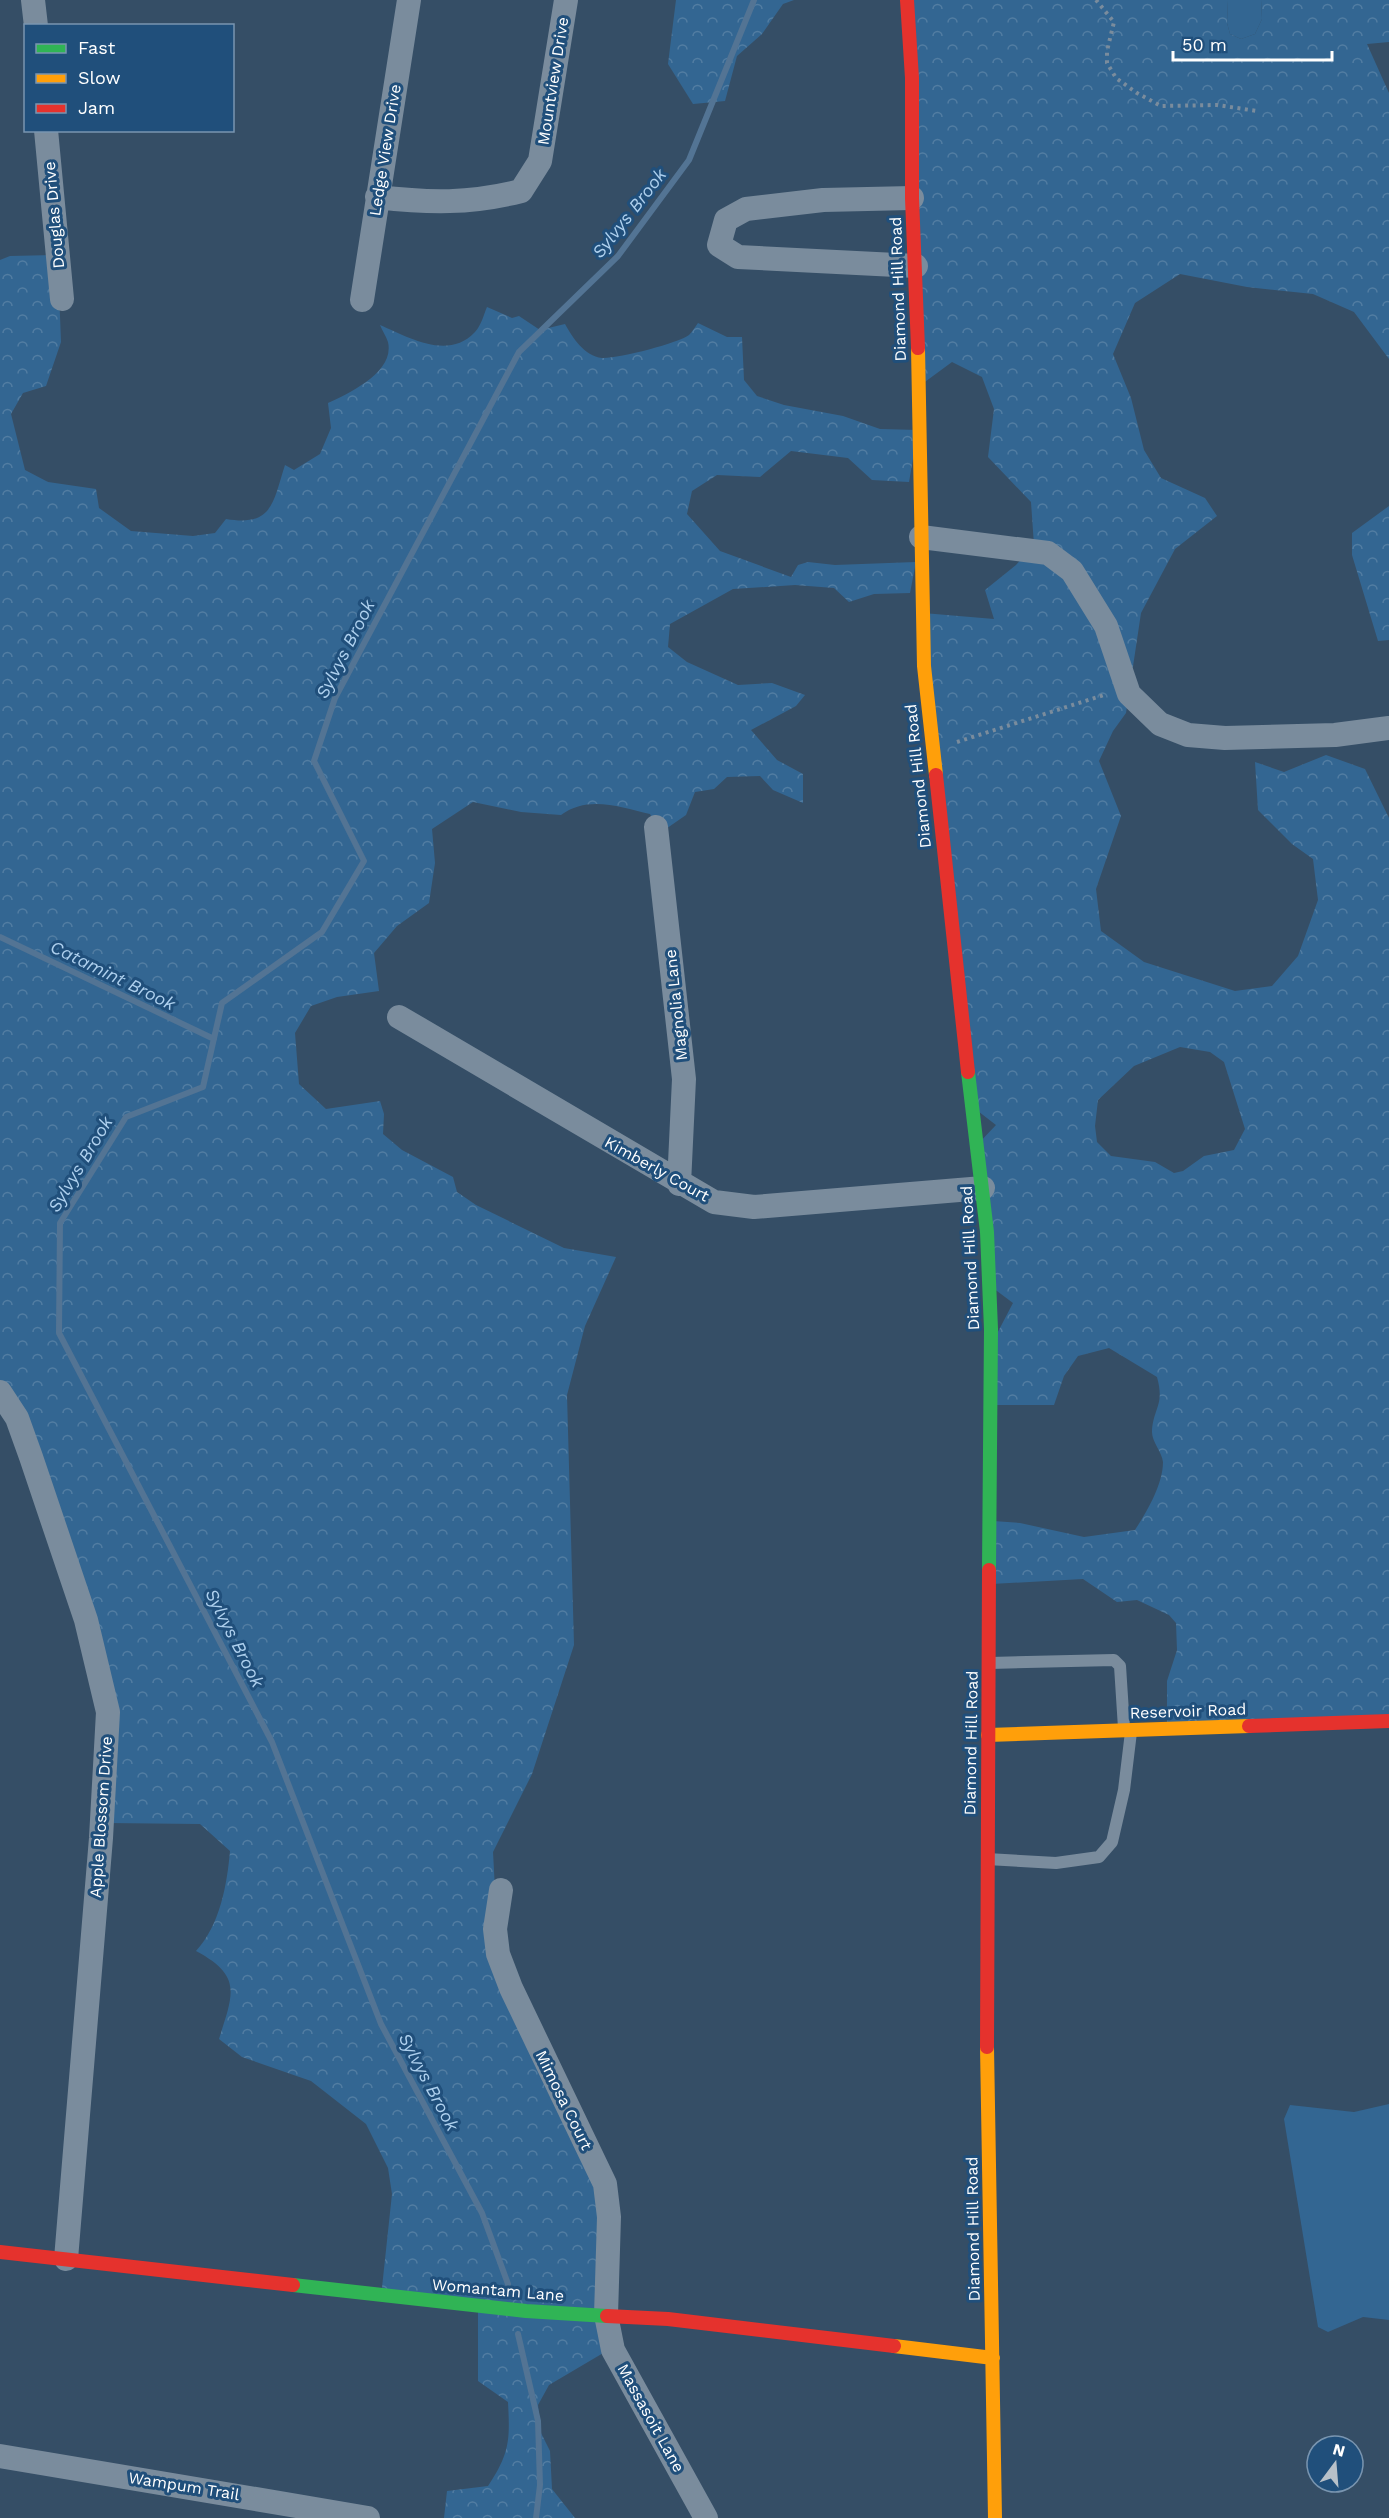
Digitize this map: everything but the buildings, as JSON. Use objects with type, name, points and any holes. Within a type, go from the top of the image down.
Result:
[{"type":"main road","name":"Diamond Hill Road","points":[[907,0],[912,78],[912,198],[916,266],[924,666],[964,1044],[983,1188],[991,1329],[986,1859],[988,2220],[995,2518]]},
{"type":"main road","name":"Reservoir Road","points":[[988,1735],[1389,1720]]},
{"type":"main road","name":"Womantam Lane","points":[[0,2252],[526,2311],[668,2319],[993,2358]]},
{"type":"street","points":[[33,0],[36,24]]},
{"type":"street","name":"Ledge View Drive","points":[[362,300],[409,0]]},
{"type":"street","name":"Mountview Drive","points":[[377,197],[432,203],[485,200],[521,191],[540,161],[566,0]]},
{"type":"street","name":"Douglas Drive","points":[[46,132],[62,299]]},
{"type":"street","points":[[912,198],[824,200],[746,209],[726,220],[719,244],[738,257],[916,266]]},
{"type":"street","points":[[921,537],[1048,553],[1072,571],[1106,626],[1129,694],[1160,724],[1188,735],[1225,738],[1335,735],[1389,728]]},
{"type":"street","name":"Magnolia Lane","points":[[656,827],[684,1079],[679,1184]]},
{"type":"street","name":"Kimberly Court","points":[[399,1017],[679,1184],[714,1202],[754,1207],[983,1188]]},
{"type":"street","name":"Apple Blossom Drive","points":[[0,1392],[17,1418],[79,1598],[108,1712],[101,1838],[66,2259]]},
{"type":"street","name":"Mimosa Court","points":[[501,1890],[495,1929],[498,1954],[504,1971],[605,2184],[609,2217],[606,2315]]},
{"type":"street","name":"Massasoit Lane","points":[[606,2315],[613,2350],[706,2518]]},
{"type":"street","name":"Wampum Trail","points":[[0,2456],[368,2518]]},
{"type":"lane","points":[[986,1859],[1056,1863],[1099,1857],[1112,1842],[1124,1790],[1128,1730],[1120,1666],[1114,1660],[988,1664]]},
{"type":"path","points":[[1096,0],[1114,22],[1107,51],[1107,63],[1116,78],[1137,93],[1161,106],[1217,105],[1257,111]]},
{"type":"path","points":[[932,750],[1107,694],[1129,694]]},
{"type":"green space","points":[[676,0],[794,0],[783,4],[762,34],[737,56],[725,101],[693,104],[668,64]]},
{"type":"green space","points":[[905,0],[1228,0],[1227,23],[1230,34],[1241,39],[1255,34],[1262,19],[1261,0],[1389,0],[1389,42],[1367,44],[1389,93],[1389,359],[1354,312],[1313,294],[1247,287],[1180,274],[1135,303],[1113,354],[1131,398],[1144,450],[1161,478],[1205,498],[1217,516],[1175,549],[1141,613],[1126,713],[1113,731],[1099,761],[1121,816],[1096,889],[1101,931],[1144,962],[1235,991],[1272,986],[1298,956],[1318,900],[1313,859],[1292,844],[1258,810],[1255,762],[1284,772],[1326,755],[1365,769],[1389,818],[1389,1725],[1167,1730],[1167,1681],[1177,1650],[1176,1623],[1169,1615],[1137,1600],[1117,1602],[1083,1579],[991,1584],[993,1521],[1020,1523],[1084,1537],[1135,1530],[1153,1498],[1162,1471],[1162,1458],[1152,1432],[1160,1394],[1157,1377],[1109,1348],[1078,1356],[1064,1376],[1054,1405],[992,1405],[990,1347],[1013,1303],[989,1285],[978,1144],[996,1125],[974,1108],[923,613],[994,619],[985,590],[1016,565],[1034,545],[1031,502],[988,457],[994,409],[982,377],[952,362],[918,387]],"holes":[[[1180,1047],[1210,1052],[1224,1062],[1245,1129],[1234,1150],[1204,1156],[1183,1171],[1174,1173],[1155,1162],[1111,1156],[1097,1142],[1095,1126],[1098,1100],[1134,1066]]]},
{"type":"green space","points":[[1228,0],[1261,0],[1262,19],[1255,34],[1241,39],[1230,34],[1227,23]]},
{"type":"green space","points":[[55,255],[58,265],[61,342],[46,386],[23,393],[11,414],[25,470],[48,482],[96,489],[99,508],[131,531],[193,536],[215,533],[226,519],[253,519],[262,515],[269,509],[285,465],[294,470],[320,454],[331,428],[328,403],[368,380],[385,363],[388,342],[380,325],[428,344],[453,345],[464,341],[475,332],[487,307],[512,318],[519,316],[540,330],[565,324],[584,350],[602,358],[633,353],[673,342],[689,335],[698,323],[727,337],[742,337],[744,380],[757,396],[784,405],[843,416],[880,429],[918,430],[909,482],[872,480],[848,458],[791,451],[760,477],[717,475],[692,491],[687,514],[720,551],[791,577],[798,565],[808,562],[835,565],[916,562],[910,593],[874,594],[849,602],[834,588],[795,585],[733,589],[670,624],[668,647],[687,662],[738,685],[772,683],[805,695],[796,706],[751,730],[777,760],[803,774],[803,803],[773,790],[760,776],[727,777],[714,789],[695,792],[686,815],[660,833],[650,814],[604,804],[582,805],[561,815],[521,812],[473,802],[432,829],[435,863],[429,903],[397,926],[374,953],[379,991],[337,997],[311,1006],[295,1033],[299,1084],[326,1109],[380,1101],[384,1114],[383,1134],[402,1150],[453,1177],[457,1192],[476,1205],[564,1248],[616,1257],[585,1326],[567,1395],[574,1645],[532,1774],[493,1852],[497,1927],[602,2190],[610,2349],[549,2385],[538,2405],[541,2433],[550,2451],[552,2489],[575,2518],[444,2518],[447,2491],[488,2486],[501,2464],[507,2446],[508,2402],[478,2381],[478,2310],[381,2297],[392,2194],[388,2168],[366,2124],[311,2081],[242,2057],[219,2039],[230,1998],[228,1978],[211,1960],[196,1951],[217,1917],[227,1877],[230,1851],[200,1824],[107,1823],[110,1708],[0,1397],[0,260],[10,256]]},
{"type":"green space","points":[[1389,506],[1389,640],[1378,641],[1352,555],[1352,533]]},
{"type":"green space","points":[[1389,2104],[1389,2320],[1363,2317],[1328,2332],[1318,2327],[1284,2119],[1290,2105],[1354,2112]]},
{"type":"waterway","name":"Sylvys Brook","points":[[508,2284],[482,2213],[381,2024],[272,1742],[59,1333],[60,1223],[126,1117],[203,1087],[222,1003],[322,932],[364,861],[314,761],[335,698],[519,352],[618,256],[689,160],[754,0]]},
{"type":"waterway","name":"Catamint Brook","points":[[0,937],[214,1039]]},
{"type":"waterway","name":"Sylvys Brook","points":[[518,2334],[538,2421],[540,2485],[536,2518]]},
{"type":"traffic: fast","points":[[968,1072],[987,1232],[991,1329],[989,1570]]},
{"type":"traffic: fast","points":[[293,2285],[526,2311],[607,2316]]},
{"type":"traffic: slow","points":[[918,348],[924,666],[936,775]]},
{"type":"traffic: slow","points":[[988,1735],[1249,1726]]},
{"type":"traffic: slow","points":[[987,2047],[995,2518]]},
{"type":"traffic: slow","points":[[894,2346],[993,2358]]},
{"type":"traffic: jam","points":[[907,0],[912,78],[912,198],[918,348]]},
{"type":"traffic: jam","points":[[936,775],[968,1072]]},
{"type":"traffic: jam","points":[[987,2047],[989,1570]]},
{"type":"traffic: jam","points":[[1249,1726],[1389,1721]]},
{"type":"traffic: jam","points":[[0,2252],[293,2285]]},
{"type":"traffic: jam","points":[[607,2316],[668,2319],[894,2346]]}]
